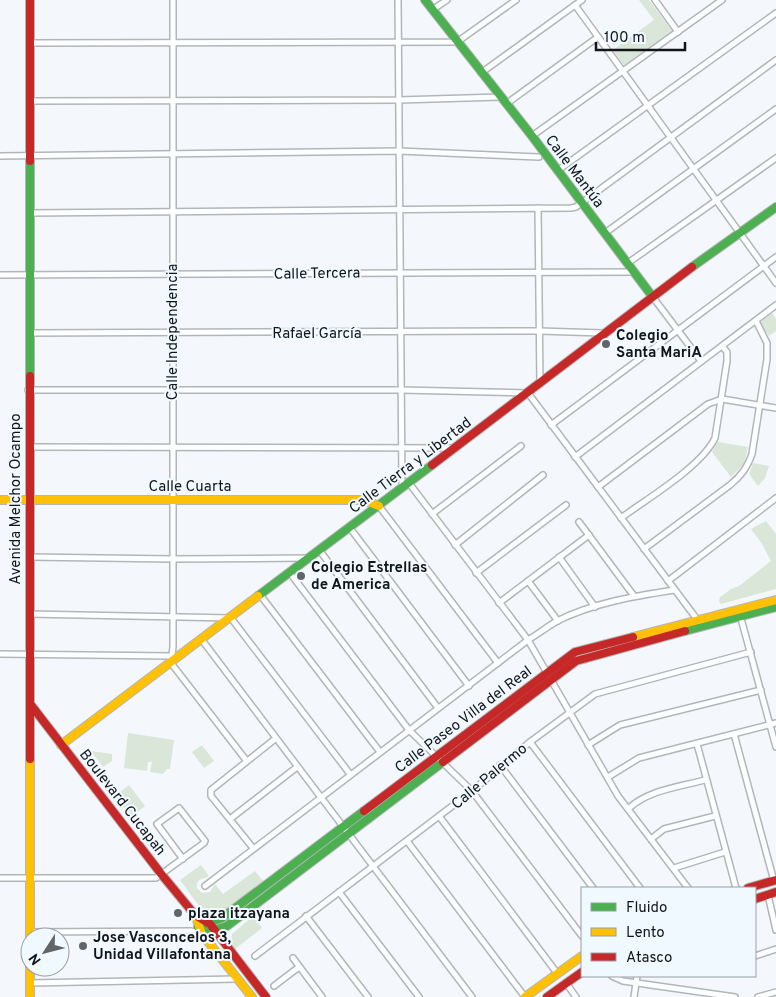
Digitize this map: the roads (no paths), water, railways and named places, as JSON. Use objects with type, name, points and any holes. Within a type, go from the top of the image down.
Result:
[{"type":"street","name":"Avenida Melchor Ocampo","points":[[29,927],[31,705],[28,557],[30,0]]},
{"type":"street","name":"Calle Independencia","points":[[171,660],[173,647],[173,0]]},
{"type":"street","points":[[398,0],[402,488]]},
{"type":"street","name":"Calle Mantúa","points":[[425,0],[481,74],[532,136],[701,361]]},
{"type":"street","points":[[432,10],[447,0]]},
{"type":"street","points":[[30,43],[457,42],[516,0]]},
{"type":"street","points":[[481,74],[582,0]]},
{"type":"street","points":[[655,0],[678,32]]},
{"type":"street","points":[[532,136],[722,0]]},
{"type":"street","points":[[575,5],[776,283]]},
{"type":"street","points":[[557,170],[776,13]]},
{"type":"street","points":[[506,104],[598,37]]},
{"type":"street","points":[[29,213],[571,208],[582,202],[776,60]]},
{"type":"street","points":[[30,102],[399,100],[500,97]]},
{"type":"street","points":[[604,233],[776,108]]},
{"type":"street","points":[[0,156],[399,151],[539,156]]},
{"type":"street","points":[[628,264],[776,158]]},
{"type":"street","name":"Calle Tierra y Libertad","points":[[61,745],[171,660],[202,640],[261,596],[540,384],[652,296],[776,207]]},
{"type":"street","points":[[538,208],[540,384]]},
{"type":"street","points":[[551,425],[776,257]]},
{"type":"street","name":"Calle Tercera","points":[[0,275],[172,276],[400,272],[634,272]]},
{"type":"street","points":[[575,456],[776,306]]},
{"type":"street","points":[[644,550],[742,475],[752,454],[767,359],[766,343],[756,320]]},
{"type":"street","name":"Rafael García","points":[[28,333],[539,332],[605,334]]},
{"type":"street","points":[[621,518],[698,460],[711,447],[715,438],[727,361],[727,352],[722,346]]},
{"type":"street","points":[[28,390],[401,390],[528,393],[700,624]]},
{"type":"street","points":[[598,487],[708,404],[722,399],[776,408]]},
{"type":"street","points":[[28,447],[402,446],[455,448]]},
{"type":"street","points":[[432,514],[521,446]]},
{"type":"street","points":[[455,545],[543,475]]},
{"type":"street","points":[[409,483],[528,640],[608,778],[628,809],[687,887]]},
{"type":"street","points":[[668,581],[776,498]]},
{"type":"street","name":"Calle Cuarta","points":[[0,500],[364,500],[379,506]]},
{"type":"street","points":[[476,573],[566,505]]},
{"type":"street","points":[[379,506],[498,664]]},
{"type":"street","points":[[579,522],[634,596]]},
{"type":"street","points":[[350,528],[469,686]]},
{"type":"street","points":[[499,603],[589,535]]},
{"type":"street","points":[[320,551],[438,708]]},
{"type":"street","points":[[28,557],[310,558]]},
{"type":"street","points":[[559,557],[595,607]]},
{"type":"street","points":[[290,573],[409,730],[472,791],[581,935]]},
{"type":"street","points":[[528,581],[558,621]]},
{"type":"street","points":[[205,886],[252,848],[528,640],[558,621],[595,607],[634,596],[674,590]]},
{"type":"street","points":[[261,596],[380,752]]},
{"type":"street","name":"Calle Paseo Villa del Real","points":[[197,931],[222,918],[346,829],[440,760],[548,676],[585,657],[740,613],[776,600]]},
{"type":"street","name":"Calle Paseo Villa del Real","points":[[740,613],[776,607]]},
{"type":"street","points":[[740,613],[761,690],[773,724],[776,747]]},
{"type":"street","points":[[29,614],[231,618],[350,774]]},
{"type":"street","points":[[202,640],[472,997]]},
{"type":"street","name":"Calle Palermo","points":[[255,956],[407,842],[472,791],[500,765],[595,694],[751,652]]},
{"type":"street","points":[[0,654],[171,660],[246,760]]},
{"type":"street","points":[[588,744],[620,725],[761,690]]},
{"type":"street","name":"Boulevard Cucapah","points":[[31,705],[162,875],[195,915],[210,924],[266,997]]},
{"type":"street","points":[[608,778],[639,758],[773,724]]},
{"type":"street","points":[[734,734],[775,881],[752,887]]},
{"type":"street","points":[[252,848],[211,796],[211,790],[275,738]]},
{"type":"street","points":[[530,742],[639,887]]},
{"type":"street","points":[[697,744],[705,780],[736,887]]},
{"type":"street","points":[[500,765],[592,887]]},
{"type":"street","points":[[230,820],[297,767]]},
{"type":"street","points":[[628,809],[637,800],[655,793],[705,780]]},
{"type":"street","points":[[0,878],[150,878],[162,875],[183,859],[205,841],[179,808],[157,824],[183,859]]},
{"type":"street","points":[[439,816],[557,974]]},
{"type":"street","points":[[651,839],[664,829],[715,816]]},
{"type":"street","name":"Calle Paseo Villa del Real","points":[[197,931],[215,930],[228,926],[346,829]]},
{"type":"street","points":[[407,842],[525,997],[581,957]]},
{"type":"street","points":[[674,868],[725,852]]},
{"type":"street","points":[[340,892],[419,997]]},
{"type":"street","points":[[756,899],[776,892]]},
{"type":"street","points":[[768,896],[776,930]]},
{"type":"street","name":"Boulevard Cucapah","points":[[195,915],[197,931],[252,997]]},
{"type":"street","points":[[306,916],[368,997]]},
{"type":"street","points":[[70,932],[197,931]]},
{"type":"street","points":[[756,956],[776,949]]},
{"type":"street","points":[[293,958],[320,995],[312,997]]},
{"type":"street","points":[[274,986],[299,967]]},
{"type":"street","points":[[547,997],[581,973]]},
{"type":"street","name":"Avenida Melchor Ocampo","points":[[29,977],[30,997]]},
{"type":"street","points":[[616,977],[636,982],[735,997]]},
{"type":"street","points":[[634,997],[636,977]]},
{"type":"street","points":[[29,983],[238,978]]},
{"type":"street","points":[[566,983],[576,997]]},
{"type":"street","points":[[758,997],[776,992]]},
{"type":"place","name":"Colegio Santa MariA","points":[[606,344]]},
{"type":"place","name":"Colegio Estrellas de America","points":[[301,576]]},
{"type":"place","name":"plaza itzayana","points":[[178,913]]},
{"type":"place","name":"Jose Vasconcelos 3, Unidad Villafontana","points":[[83,946]]}]
